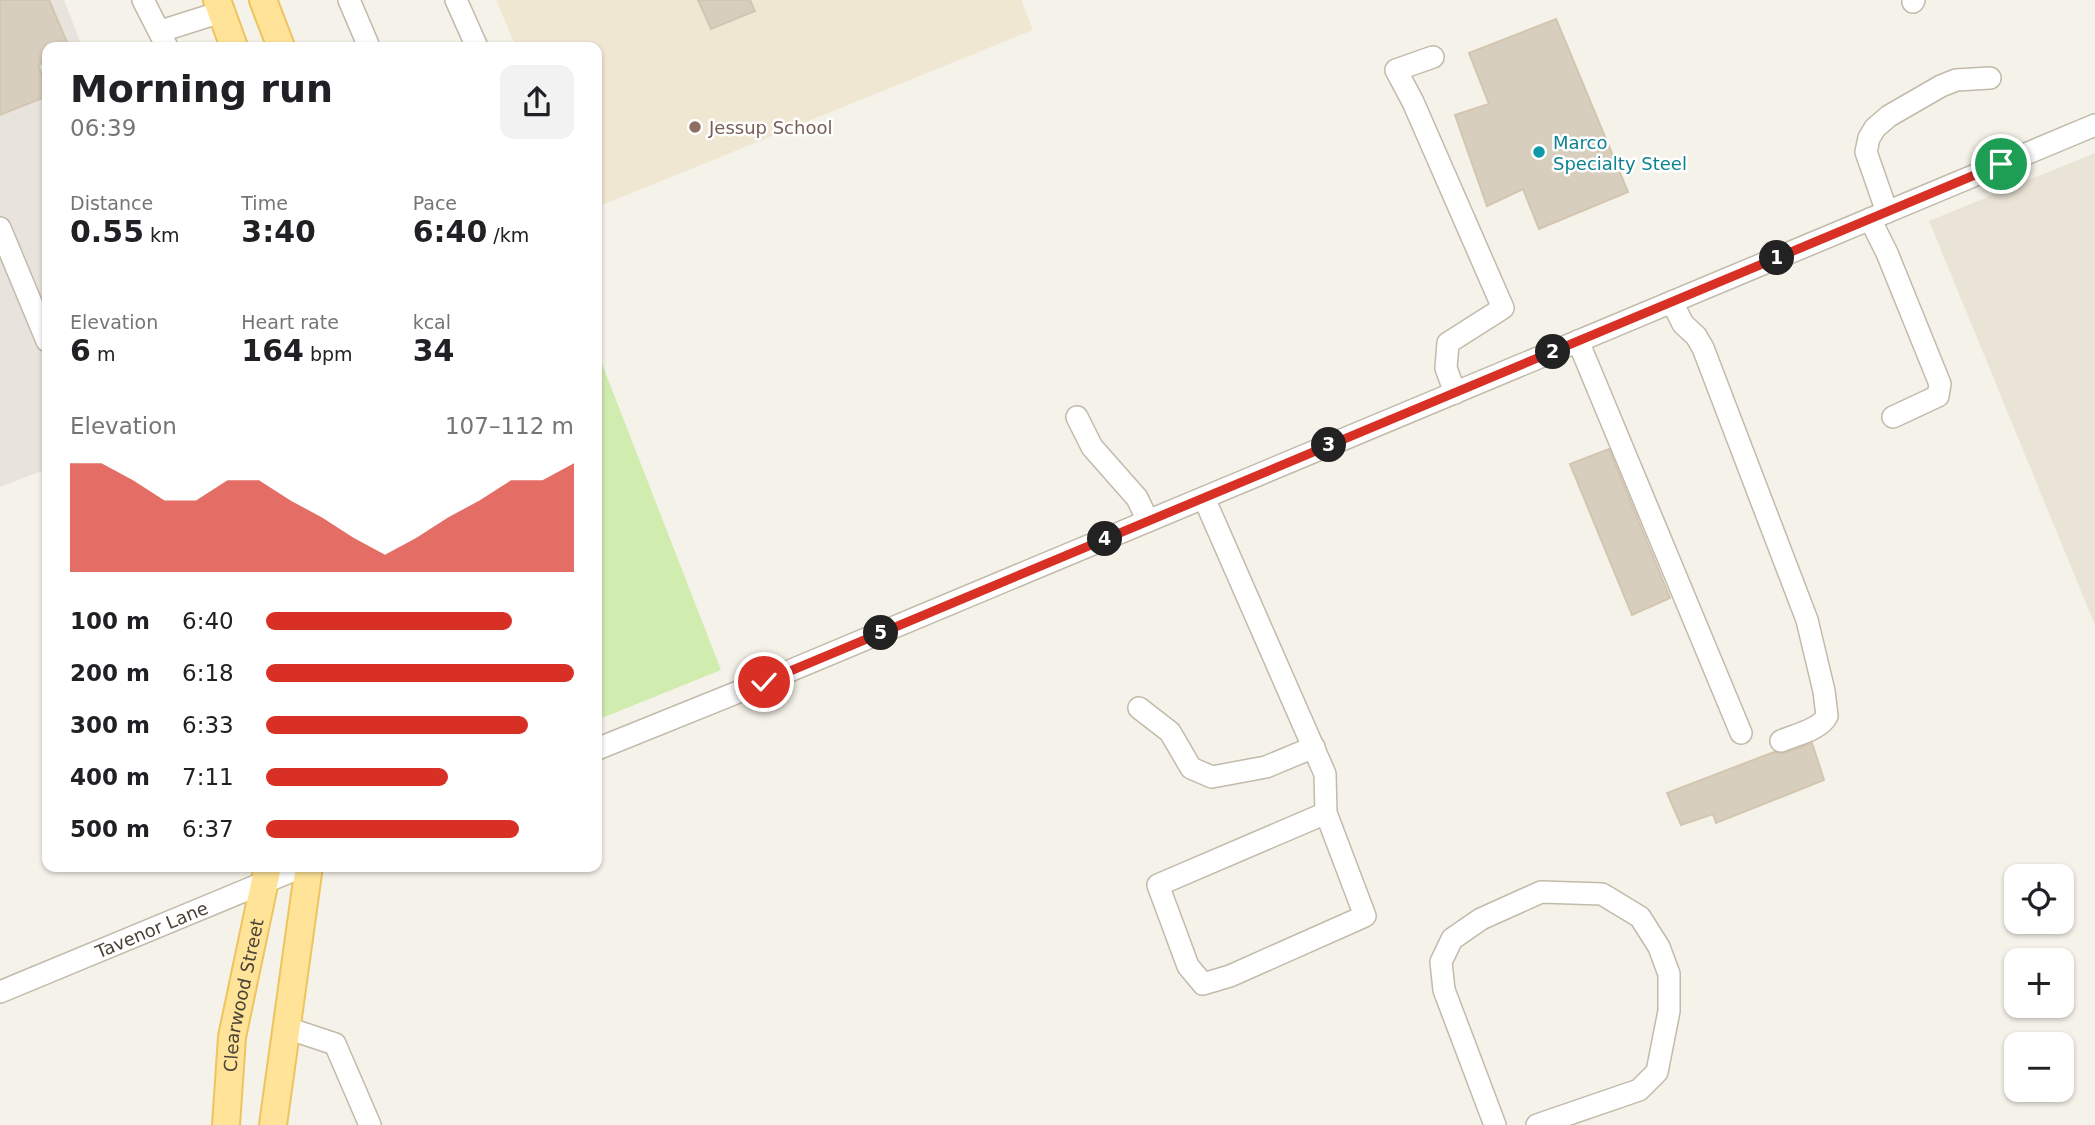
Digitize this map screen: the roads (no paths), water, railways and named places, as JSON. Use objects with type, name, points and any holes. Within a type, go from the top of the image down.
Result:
[{"type":"main road","points":[[263,0],[279,42]]},
{"type":"main road","points":[[219,6],[232,42]]},
{"type":"main road","points":[[273,1125],[306,872]]},
{"type":"main road","name":"Clearwood Street","points":[[226,1125],[232,1037],[267,875]]},
{"type":"street","points":[[143,0],[164,39],[219,6]]},
{"type":"street","points":[[349,0],[367,42]]},
{"type":"street","points":[[456,0],[475,42]]},
{"type":"street","points":[[1433,57],[1396,70],[1413,102],[1503,308],[1448,343],[1446,368],[1455,393]]},
{"type":"street","points":[[1893,417],[1938,396],[1940,384],[1887,253],[1866,152],[1869,138],[1875,128],[1889,116],[1941,86],[1956,80],[1990,78]]},
{"type":"street","points":[[602,747],[764,682],[2095,125]]},
{"type":"street","points":[[0,228],[42,329]]},
{"type":"street","points":[[1672,302],[1683,324],[1696,336],[1703,348],[1807,620],[1816,654],[1827,716],[1824,722],[1781,741]]},
{"type":"street","points":[[1578,341],[1741,733]]},
{"type":"street","points":[[1077,417],[1092,447],[1137,498],[1148,521]]},
{"type":"street","points":[[1204,498],[1325,774],[1326,813],[1365,916],[1230,976],[1203,984],[1188,966],[1158,885],[1326,813]]},
{"type":"street","points":[[1139,708],[1170,732],[1191,768],[1212,776],[1266,767],[1314,747]]},
{"type":"street","name":"Tavenor Lane","points":[[0,992],[267,875]]},
{"type":"street","points":[[1496,1125],[1444,990],[1441,962],[1452,939],[1481,919],[1541,892],[1602,894],[1640,918],[1659,947],[1669,974],[1669,1011],[1657,1072],[1639,1090],[1537,1125]]},
{"type":"street","points":[[287,1028],[335,1044],[370,1125]]},
{"type":"place","name":"Jessup School","points":[[695,127]]},
{"type":"place","name":"Marco Specialty Steel","points":[[1539,152]]}]
